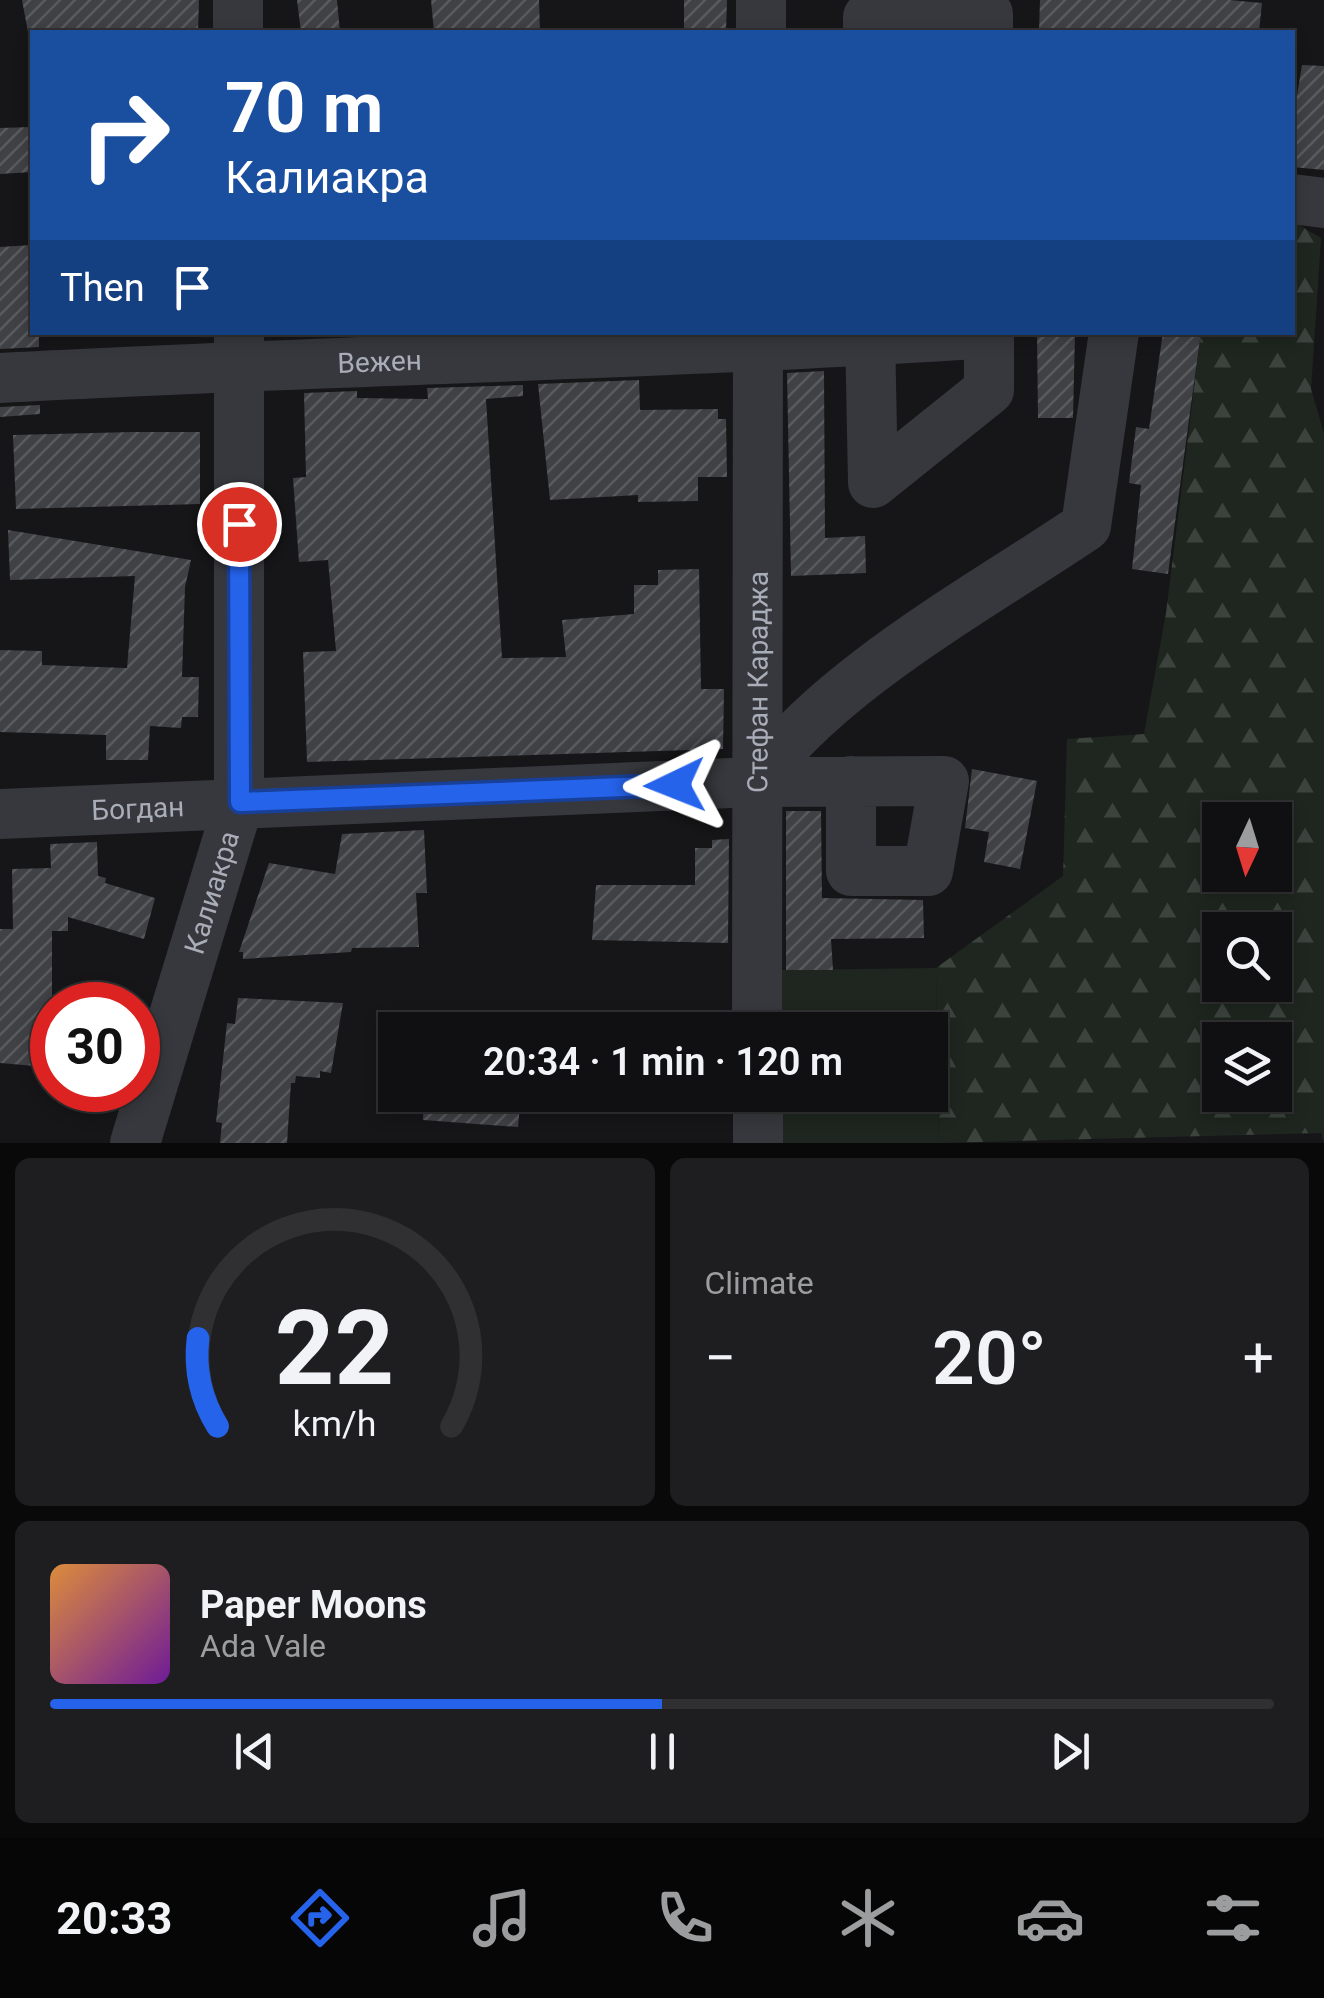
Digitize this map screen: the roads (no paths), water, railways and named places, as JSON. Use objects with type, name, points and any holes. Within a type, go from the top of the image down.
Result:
[{"type":"street","points":[[238,0],[238,30]]},
{"type":"street","points":[[761,0],[761,30]]},
{"type":"street","points":[[868,30],[868,17],[988,14],[988,30]]},
{"type":"street","points":[[1295,199],[1324,203]]},
{"type":"street","name":"Вежен","points":[[0,378],[239,349],[929,335]]},
{"type":"street","points":[[870,337],[873,483],[988,390],[988,335]]},
{"type":"street","points":[[755,782],[780,748],[825,703],[1086,526],[1114,335]]},
{"type":"street","name":"Стефан Караджа","points":[[757,1012],[758,341]]},
{"type":"street","name":"Калиакра","points":[[135,1143],[240,802],[239,349]]},
{"type":"street","name":"Богдан","points":[[0,814],[851,781]]},
{"type":"street","points":[[758,1112],[758,1143]]}]
